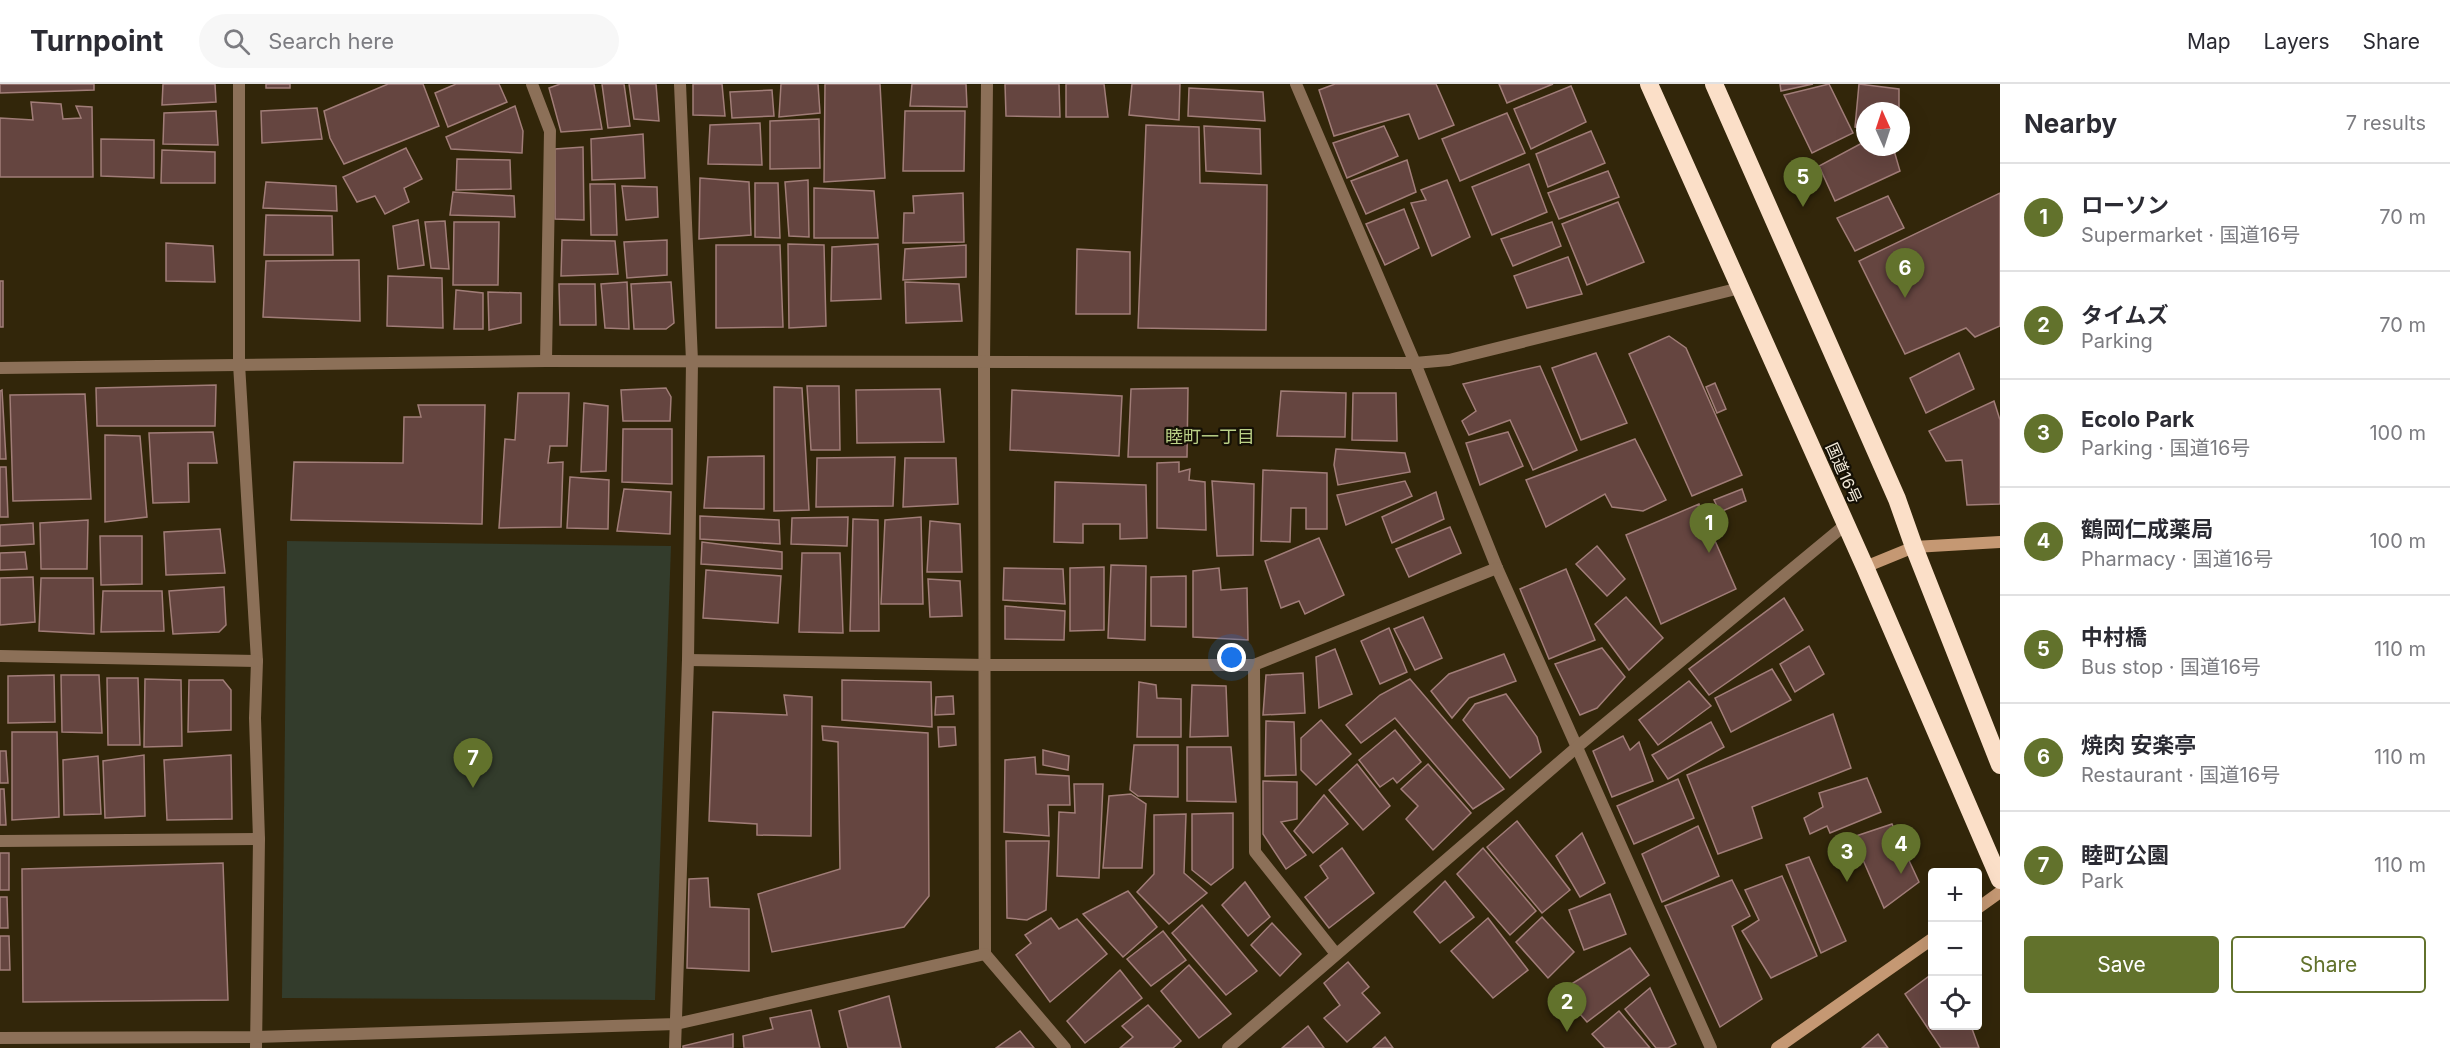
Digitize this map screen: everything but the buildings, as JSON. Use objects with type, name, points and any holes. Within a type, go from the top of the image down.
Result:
[{"type":"highway","name":"国道16号","points":[[1649,84],[1865,567],[2000,880]]},
{"type":"highway","points":[[1714,84],[1897,499],[2000,765]]},
{"type":"street","points":[[239,84],[239,364],[257,661],[255,717],[259,839],[256,1043]]},
{"type":"street","points":[[532,84],[550,131],[546,361]]},
{"type":"street","points":[[675,1048],[688,660],[692,361],[680,84]]},
{"type":"street","points":[[987,84],[984,362],[985,954],[1065,1048]]},
{"type":"street","points":[[1296,84],[1415,363],[1497,568],[1711,1048]]},
{"type":"street","points":[[0,368],[546,361],[1415,363],[1449,360],[1740,288]]},
{"type":"street","points":[[1228,1048],[1577,747],[1845,525]]},
{"type":"street","points":[[1865,567],[1914,547],[2000,542]]},
{"type":"street","points":[[688,660],[986,666],[1254,665],[1497,568]]},
{"type":"street","points":[[0,656],[257,661]]},
{"type":"street","points":[[1254,665],[1255,852],[1336,954]]},
{"type":"street","points":[[0,841],[259,839]]},
{"type":"street","points":[[1982,905],[2000,892]]},
{"type":"street","points":[[1777,1048],[1928,942]]},
{"type":"street","points":[[0,1038],[256,1043],[676,1024],[985,954]]},
{"type":"green space","points":[[287,541],[671,546],[655,1000],[282,998]]},
{"type":"place","name":"中村橋","points":[[1803,207]]},
{"type":"place","name":"焼肉 安楽亭","points":[[1905,298]]},
{"type":"place","name":"ローソン","points":[[1709,553]]},
{"type":"place","name":"睦町公園","points":[[473,788]]},
{"type":"place","name":"鶴岡仁成薬局","points":[[1901,874]]},
{"type":"place","name":"Ecolo Park","points":[[1847,882]]},
{"type":"place","name":"タイムズ","points":[[1567,1032]]},
{"type":"district","name":"睦町一丁目","points":[[1210,437]]}]
